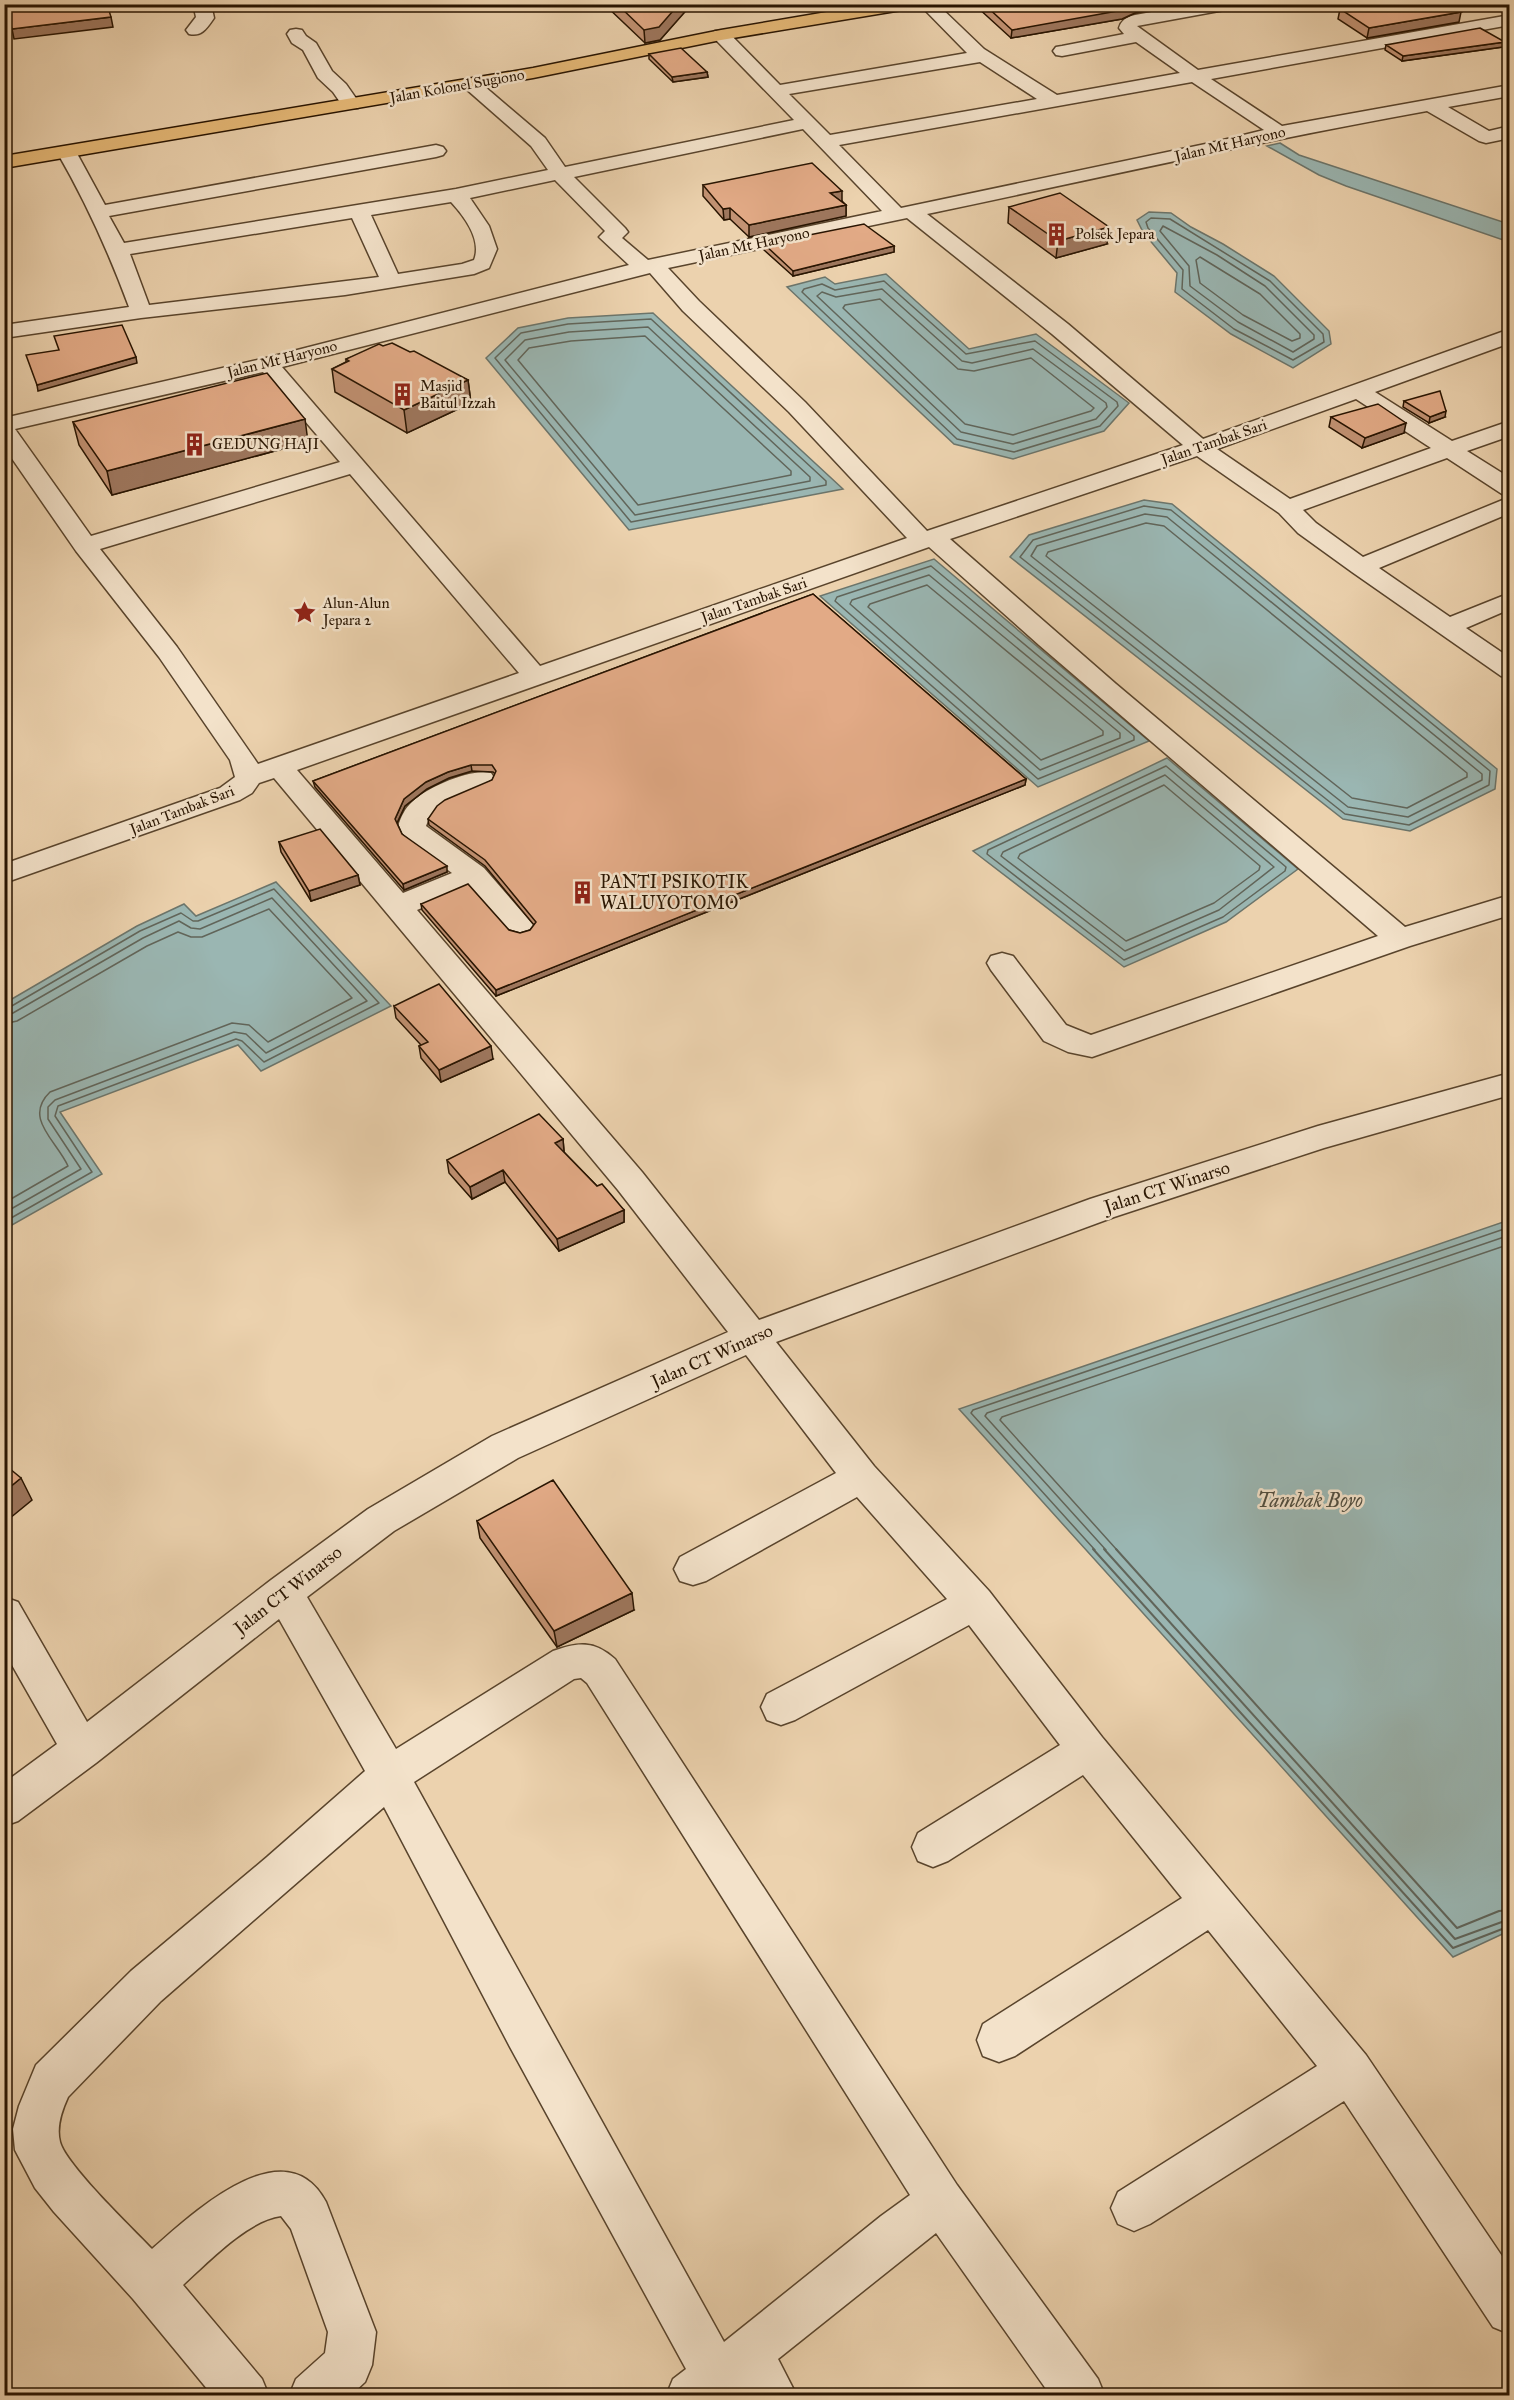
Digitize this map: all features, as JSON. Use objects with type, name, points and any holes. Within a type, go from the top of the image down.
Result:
[{"type":"main road","name":"Jalan Kolonel Sugiono","points":[[4,162],[471,84],[721,35],[908,4]]},
{"type":"street","points":[[195,30],[205,18],[202,4]]},
{"type":"street","points":[[927,4],[960,38],[982,56],[1054,102]]},
{"type":"street","points":[[1230,4],[1135,20],[1129,24],[1128,28],[1279,132]]},
{"type":"street","points":[[825,142],[1509,20]]},
{"type":"street","points":[[296,34],[298,39],[310,46],[324,74],[340,88],[351,104]]},
{"type":"street","points":[[721,35],[825,142],[904,213],[1060,329],[1199,447],[1287,508],[1307,528],[1361,567],[1509,670]]},
{"type":"street","points":[[1004,70],[1140,36]]},
{"type":"street","points":[[775,91],[982,56]]},
{"type":"street","points":[[471,84],[538,142],[560,174],[618,232],[609,237],[649,267],[691,306],[797,407],[928,539],[1251,810],[1400,939]]},
{"type":"street","name":"Jalan Mt Haryono","points":[[4,425],[268,364],[649,267],[1216,148],[1279,132],[1509,90]]},
{"type":"street","points":[[1431,105],[1486,137],[1509,132]]},
{"type":"street","points":[[118,250],[456,195],[806,123]]},
{"type":"street","points":[[97,212],[436,151]]},
{"type":"street","points":[[67,152],[92,196],[97,212],[118,250],[141,312]]},
{"type":"street","points":[[4,332],[141,312],[391,282],[467,270],[482,264],[487,254],[486,244],[465,203],[456,195]]},
{"type":"street","points":[[180,197],[197,237]]},
{"type":"street","points":[[359,211],[391,282]]},
{"type":"street","name":"Jalan Tambak Sari","points":[[4,874],[230,794],[264,772],[928,539],[1199,447],[1509,335]]},
{"type":"street","points":[[268,364],[536,677]]},
{"type":"street","points":[[1357,390],[1509,489]]},
{"type":"street","points":[[1287,508],[1509,428]]},
{"type":"street","points":[[4,430],[85,546],[168,652],[243,760],[264,772],[399,906],[630,1181],[861,1478],[975,1603],[1088,1750],[1350,2071],[1509,2310]]},
{"type":"street","points":[[85,546],[245,496],[355,465]]},
{"type":"street","points":[[1361,567],[1509,504]]},
{"type":"street","points":[[1447,627],[1509,600]]},
{"type":"street","points":[[481,778],[431,802],[418,811],[412,826],[415,833],[474,875],[520,927]]},
{"type":"street","points":[[399,906],[474,875]]},
{"type":"street","points":[[1002,963],[1055,1033],[1079,1044],[1092,1046],[1400,939],[1509,905]]},
{"type":"street","name":"Jalan CT Winarso","points":[[4,1807],[82,1750],[284,1592],[381,1520],[505,1447],[752,1337],[1114,1204],[1318,1138],[1509,1084]]},
{"type":"street","points":[[693,1569],[861,1478]]},
{"type":"street","points":[[284,1592],[389,1776],[531,2041],[718,2375],[772,2396]]},
{"type":"street","points":[[781,1707],[975,1603]]},
{"type":"street","points":[[4,1614],[82,1750]]},
{"type":"street","points":[[245,2396],[150,2282],[70,2196],[51,2172],[38,2150],[36,2129],[41,2106],[52,2081],[146,1986],[282,1871],[389,1776],[561,1666],[581,1660],[593,1663],[601,1671],[941,2201],[1081,2396]]},
{"type":"street","points":[[933,1847],[1088,1750]]},
{"type":"street","points":[[999,2040],[1212,1902]]},
{"type":"street","points":[[1134,2208],[1350,2071]]},
{"type":"street","points":[[150,2282],[230,2214],[249,2202],[282,2193],[295,2198],[303,2205],[310,2218],[352,2332],[348,2365],[313,2396]]},
{"type":"street","points":[[718,2375],[897,2232],[941,2201]]},
{"type":"water","points":[[1280,143],[1299,155],[1509,224],[1509,242],[1319,175],[1267,146]]},
{"type":"water","points":[[1149,212],[1171,213],[1274,276],[1329,331],[1331,344],[1293,368],[1231,334],[1175,292],[1177,273],[1143,232],[1137,220]]},
{"type":"water","points":[[886,274],[969,349],[1036,334],[1129,403],[1104,431],[1013,459],[954,444],[787,287],[825,277],[835,284]]},
{"type":"water","points":[[653,313],[843,489],[629,530],[486,358],[518,328],[568,318]]},
{"type":"water","points":[[1144,500],[1172,504],[1497,769],[1495,789],[1410,831],[1343,819],[1010,557],[1029,535]]},
{"type":"water","points":[[934,559],[1149,741],[1038,787],[820,596]]},
{"type":"water","points":[[1167,758],[1298,869],[1226,922],[1124,967],[973,851]]},
{"type":"water","points":[[276,882],[391,1006],[261,1071],[238,1045],[60,1112],[102,1174],[5,1229],[5,1003],[137,926],[184,904],[196,916]]},
{"type":"water","name":"Tambak Boyo","points":[[1509,1220],[1509,1931],[1453,1957],[959,1409]]},
{"type":"building","points":[[5,4],[107,4],[111,17],[12,29]]},
{"type":"building","points":[[617,4],[679,4],[659,27],[644,30]]},
{"type":"building","points":[[984,4],[1135,4],[1123,10],[1012,30]]},
{"type":"building","points":[[1366,4],[1447,4],[1461,12],[1369,28],[1340,9]]},
{"type":"building","points":[[1480,28],[1505,42],[1403,56],[1386,45]]},
{"type":"building","points":[[681,48],[707,72],[672,77],[649,54]]},
{"type":"building","points":[[812,163],[842,191],[830,193],[846,205],[749,225],[730,208],[723,209],[703,185]]},
{"type":"building","points":[[1060,193],[1109,227],[1058,241],[1009,207]]},
{"type":"building","points":[[864,224],[894,246],[793,271],[764,244]]},
{"type":"building","points":[[122,325],[136,357],[37,385],[26,355],[59,350],[54,336]]},
{"type":"building","points":[[392,343],[410,352],[414,351],[468,380],[404,410],[332,369],[349,361],[346,359],[379,344],[383,346]]},
{"type":"building","points":[[267,373],[305,419],[107,471],[73,422]]},
{"type":"building","points":[[1440,391],[1446,411],[1430,417],[1404,401]]},
{"type":"building","points":[[1378,404],[1406,423],[1365,438],[1331,417]]},
{"type":"building","name":"PANTI PSIKOTIK WALUYOTOMO","points":[[813,594],[1026,779],[496,990],[421,904],[468,884],[509,930],[520,933],[530,930],[536,922],[485,860],[428,819],[437,806],[445,800],[492,780],[496,771],[492,765],[471,765],[448,772],[426,782],[404,799],[395,819],[402,834],[447,866],[403,884],[313,781]]},
{"type":"building","points":[[320,829],[358,875],[309,891],[279,842]]},
{"type":"building","points":[[439,984],[491,1046],[439,1070],[419,1046],[428,1042],[394,1006]]},
{"type":"building","points":[[539,1114],[563,1139],[555,1143],[597,1186],[602,1184],[624,1210],[557,1239],[503,1170],[470,1187],[447,1160]]},
{"type":"building","points":[[4,1464],[21,1478],[4,1492]]},
{"type":"building","points":[[553,1480],[632,1593],[554,1631],[477,1521]]},
{"type":"place","name":"Polsek Jepara","points":[[1057,234]]},
{"type":"place","name":"Masjid Baitul Izzah","points":[[402,395]]},
{"type":"place","name":"GEDUNG HAJI","points":[[194,444]]},
{"type":"place","name":"Alun-Alun Jepara 2","points":[[305,612]]},
{"type":"place","name":"PANTI PSIKOTIK WALUYOTOMO","points":[[582,892]]}]
